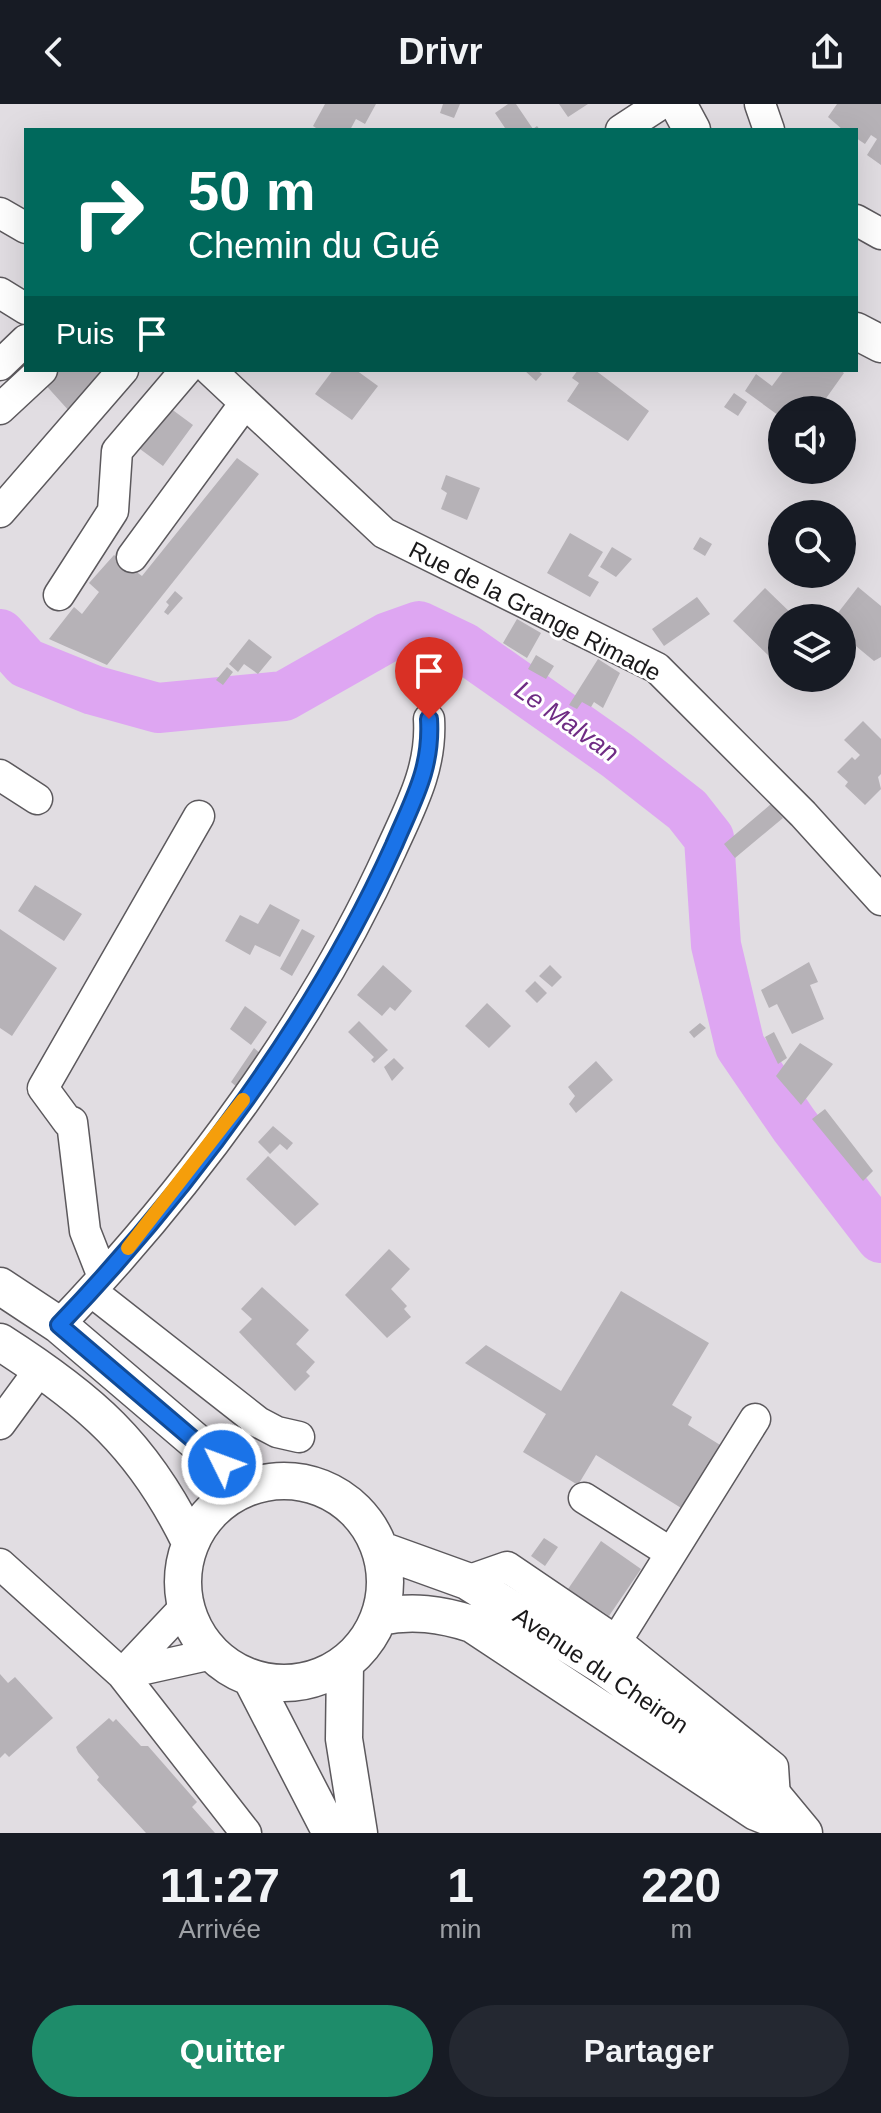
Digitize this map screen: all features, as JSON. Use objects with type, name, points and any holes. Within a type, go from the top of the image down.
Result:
[{"type":"main road","points":[[678,104],[691,128]]},
{"type":"main road","points":[[858,332],[881,344]]},
{"type":"main road","points":[[0,1286],[59,1325],[222,1464],[253,1485]]},
{"type":"main road","points":[[0,1342],[41,1368],[118,1431],[159,1483],[190,1542]]},
{"type":"main road","points":[[285,1480],[300,1482],[316,1485],[345,1499],[367,1522],[381,1550],[386,1584],[380,1617],[366,1643],[345,1664],[316,1679],[283,1684],[251,1678],[212,1654],[195,1632],[185,1607],[182,1574],[190,1542],[215,1507],[253,1485],[285,1480]]},
{"type":"main road","name":"Avenue du Cheiron","points":[[381,1550],[467,1581],[609,1653],[694,1732],[775,1798],[800,1830]]},
{"type":"main road","name":"Avenue du Cheiron","points":[[380,1617],[423,1613],[472,1624],[756,1812],[800,1830]]},
{"type":"main road","points":[[345,1664],[344,1739],[359,1833]]},
{"type":"main road","points":[[251,1678],[331,1833]]},
{"type":"street","points":[[624,128],[661,104]]},
{"type":"street","points":[[760,104],[768,128]]},
{"type":"street","points":[[0,213],[24,227]]},
{"type":"street","points":[[858,221],[881,234]]},
{"type":"street","points":[[0,293],[24,308]]},
{"type":"street","points":[[0,365],[24,342]]},
{"type":"street","points":[[0,409],[40,372]]},
{"type":"street","points":[[0,512],[121,372]]},
{"type":"street","points":[[59,595],[113,511],[117,451],[184,372]]},
{"type":"street","name":"Rue de la Grange Rimade","points":[[212,372],[384,533],[657,668],[803,814],[881,900]]},
{"type":"street","points":[[132,557],[245,403]]},
{"type":"street","points":[[59,1325],[154,1218],[308,1008],[365,909],[427,770],[429,719]]},
{"type":"street","points":[[0,775],[37,799]]},
{"type":"street","points":[[199,816],[43,1088],[68,1122],[72,1122],[85,1231],[97,1284],[258,1422],[277,1432],[299,1437]]},
{"type":"street","points":[[0,1424],[41,1368]]},
{"type":"street","points":[[583,1696],[755,1419]]},
{"type":"street","points":[[584,1498],[671,1553]]},
{"type":"street","points":[[0,1564],[122,1674],[246,1833]]},
{"type":"street","points":[[122,1674],[185,1607]]},
{"type":"street","points":[[122,1674],[212,1654]]},
{"type":"building","points":[[325,104],[376,104],[365,124],[356,119],[351,128],[313,126]]},
{"type":"building","points":[[443,104],[460,104],[454,118],[440,113]]},
{"type":"building","points":[[508,104],[516,104],[532,128],[505,128],[495,113]]},
{"type":"building","points":[[559,104],[588,104],[568,117]]},
{"type":"building","points":[[837,104],[881,104],[881,165],[867,155],[877,139],[871,135],[865,144],[858,139],[858,128],[841,128],[828,117]]},
{"type":"building","points":[[51,372],[108,372],[70,412],[42,381]]},
{"type":"building","points":[[332,372],[359,372],[378,386],[352,420],[315,394]]},
{"type":"building","points":[[526,372],[542,374],[536,381]]},
{"type":"building","points":[[576,372],[598,372],[649,411],[628,441],[567,401],[579,383],[572,378]]},
{"type":"building","points":[[782,372],[844,373],[828,396],[768,396],[768,408],[745,391],[756,374],[772,386]]},
{"type":"building","points":[[734,393],[747,402],[738,416],[724,407]]},
{"type":"building","points":[[170,408],[193,425],[163,466],[140,449]]},
{"type":"building","points":[[237,458],[259,474],[107,665],[49,639],[74,607],[82,614],[99,592],[89,583],[114,555],[142,576]]},
{"type":"building","points":[[446,475],[480,488],[467,520],[441,509],[447,493],[441,489]]},
{"type":"building","points":[[570,533],[603,552],[588,576],[599,582],[590,597],[547,573]]},
{"type":"building","points":[[700,537],[712,544],[705,556],[693,549]]},
{"type":"building","points":[[612,547],[632,559],[616,577],[600,567]]},
{"type":"building","points":[[858,587],[881,606],[881,657],[874,661],[856,646],[856,604],[845,604]]},
{"type":"building","points":[[765,588],[782,604],[768,604],[768,655],[733,621]]},
{"type":"building","points":[[175,591],[183,598],[168,615],[164,612],[169,605],[166,602]]},
{"type":"building","points":[[697,597],[710,614],[664,646],[652,629]]},
{"type":"building","points":[[517,619],[541,633],[527,658],[503,643]]},
{"type":"building","points":[[249,639],[272,657],[258,674],[244,664],[238,672],[229,664]]},
{"type":"building","points":[[536,655],[554,666],[546,679],[528,669]]},
{"type":"building","points":[[598,659],[620,673],[603,708],[594,702],[591,707],[582,702],[577,709],[569,705]]},
{"type":"building","points":[[227,667],[233,672],[223,685],[216,680]]},
{"type":"building","points":[[863,721],[881,739],[881,774],[878,777],[881,789],[865,805],[845,786],[848,782],[837,772],[852,757],[855,760],[860,755],[844,740]]},
{"type":"building","points":[[771,804],[783,818],[735,858],[724,844]]},
{"type":"building","points":[[35,885],[82,914],[64,941],[18,911]]},
{"type":"building","points":[[270,904],[300,920],[280,957],[255,945],[250,955],[225,941],[240,915],[258,924]]},
{"type":"building","points":[[0,929],[57,968],[12,1036],[0,1028]]},
{"type":"building","points":[[302,929],[315,936],[292,976],[280,969]]},
{"type":"building","points":[[809,962],[818,982],[810,985],[824,1019],[792,1034],[777,1004],[769,1008],[761,990]]},
{"type":"building","points":[[383,965],[412,991],[395,1011],[390,1007],[382,1016],[357,995]]},
{"type":"building","points":[[550,965],[562,977],[552,987],[539,976]]},
{"type":"building","points":[[535,981],[547,993],[537,1003],[525,991]]},
{"type":"building","points":[[487,1003],[511,1026],[489,1048],[465,1026]]},
{"type":"building","points":[[245,1006],[267,1022],[251,1045],[230,1029]]},
{"type":"building","points":[[359,1021],[388,1050],[374,1063],[371,1060],[374,1057],[348,1032]]},
{"type":"building","points":[[700,1023],[706,1028],[694,1038],[689,1032]]},
{"type":"building","points":[[774,1032],[787,1058],[778,1064],[765,1037]]},
{"type":"building","points":[[800,1043],[833,1064],[801,1105],[776,1076]]},
{"type":"building","points":[[254,1048],[261,1054],[238,1088],[231,1082]]},
{"type":"building","points":[[394,1058],[404,1068],[392,1081],[384,1067]]},
{"type":"building","points":[[596,1061],[613,1080],[576,1113],[569,1104],[575,1096],[568,1087]]},
{"type":"building","points":[[825,1109],[873,1171],[863,1181],[812,1119]]},
{"type":"building","points":[[273,1126],[293,1143],[287,1150],[280,1144],[270,1154],[258,1142]]},
{"type":"building","points":[[268,1156],[319,1204],[295,1226],[246,1179]]},
{"type":"building","points":[[389,1249],[410,1269],[391,1289],[407,1306],[404,1309],[411,1317],[387,1338],[345,1295]]},
{"type":"building","points":[[262,1287],[309,1330],[296,1344],[315,1362],[306,1372],[310,1376],[295,1391],[239,1332],[252,1319],[241,1309]]},
{"type":"building","points":[[621,1291],[709,1343],[672,1405],[692,1417],[688,1425],[725,1448],[686,1511],[596,1455],[578,1485],[523,1452],[546,1414],[465,1363],[486,1345],[561,1391]]},
{"type":"building","points":[[544,1538],[558,1547],[545,1566],[531,1556]]},
{"type":"building","points":[[601,1541],[641,1569],[609,1616],[568,1589]]},
{"type":"building","points":[[0,1674],[8,1683],[15,1677],[53,1718],[9,1757],[5,1753],[0,1758]]},
{"type":"building","points":[[109,1718],[113,1722],[116,1719],[141,1746],[148,1746],[197,1802],[192,1807],[215,1833],[146,1833],[97,1780],[99,1777],[76,1747]]},
{"type":"waterway","name":"Le Malvan","points":[[0,634],[26,663],[93,690],[158,708],[284,696],[388,637],[419,626],[463,647],[618,756],[687,810],[709,838],[716,945],[740,1046],[794,1125],[881,1238]]},
{"type":"slow traffic","points":[[128,1248],[243,1100]]},
{"type":"route","points":[[222,1464],[59,1325],[154,1218],[308,1008],[365,909],[427,770],[429,719]]}]
